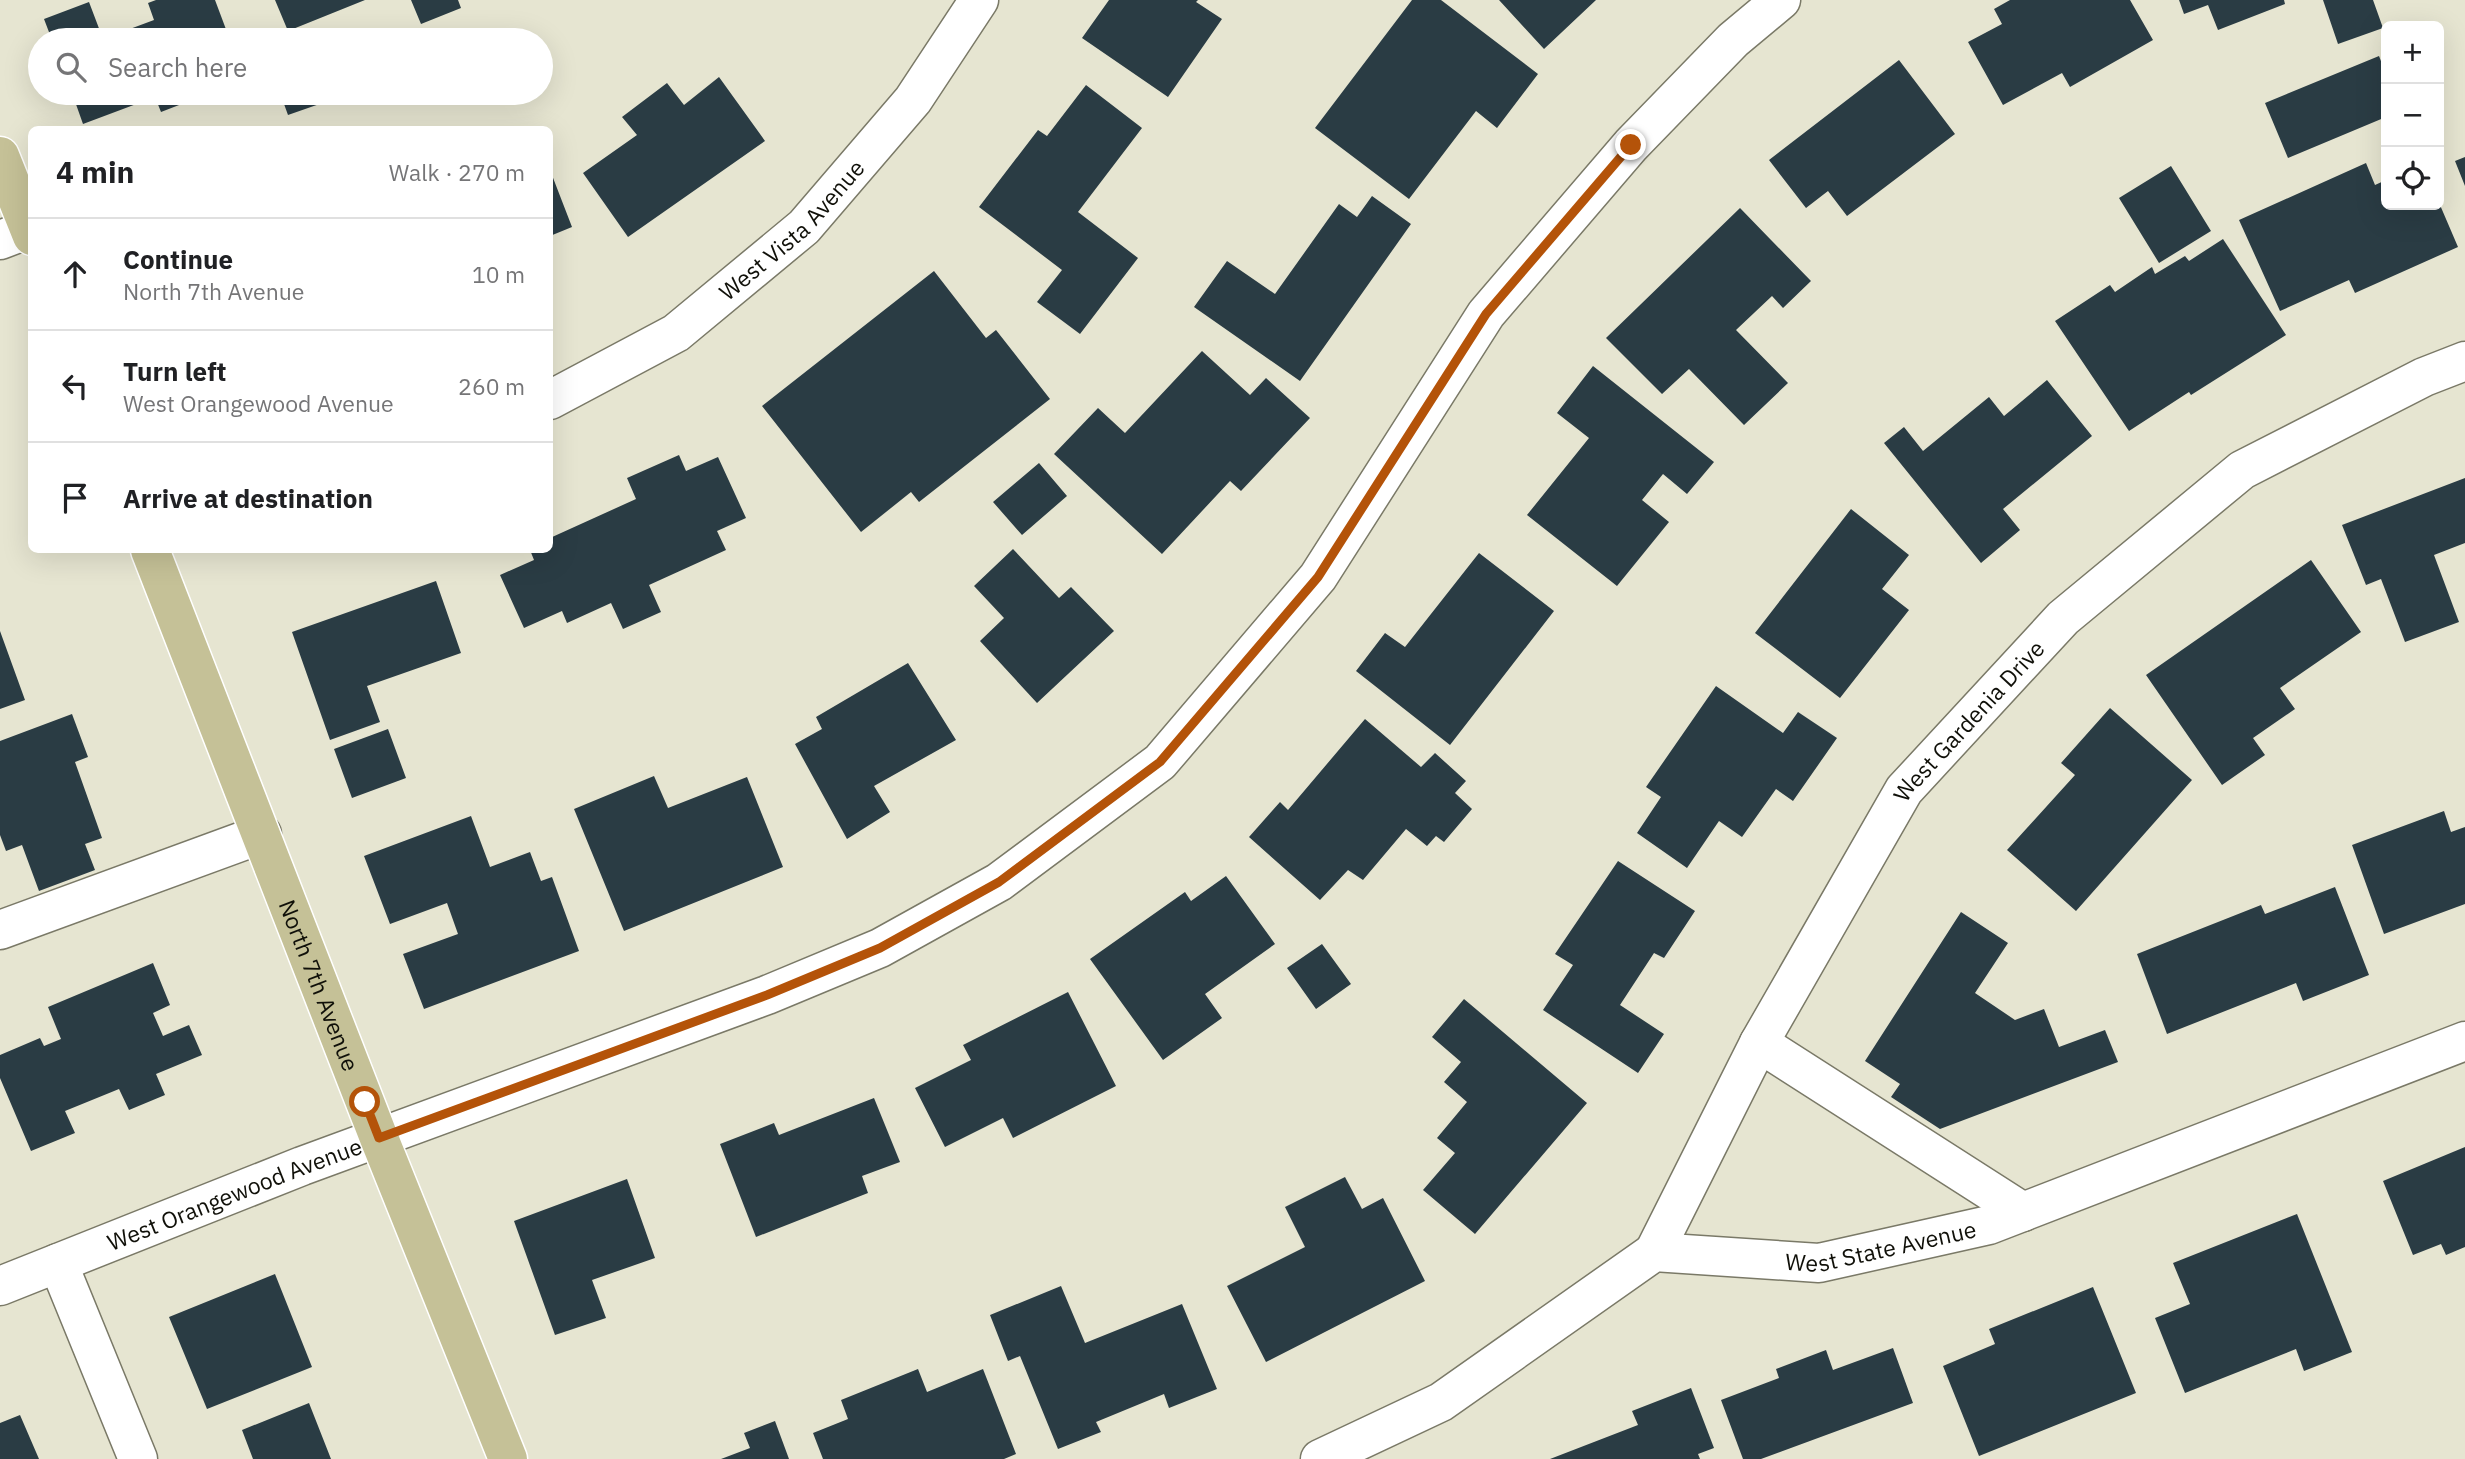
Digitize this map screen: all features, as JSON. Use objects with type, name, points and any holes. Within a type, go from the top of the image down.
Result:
[{"type":"main road","points":[[0,156],[20,235]]},
{"type":"main road","name":"North 7th Avenue","points":[[157,553],[379,1138],[508,1459]]},
{"type":"street","name":"West Vista Avenue","points":[[553,398],[676,333],[803,227],[913,100],[979,0]]},
{"type":"street","name":"West Orangewood Avenue","points":[[0,1286],[379,1138],[767,995],[880,948],[999,882],[1160,762],[1318,577],[1486,314],[1631,145],[1733,40],[1781,0]]},
{"type":"street","name":"West Gardenia Drive","points":[[1654,1252],[1759,1043],[1904,790],[2063,618],[2242,470],[2424,377],[2465,361]]},
{"type":"street","points":[[0,930],[262,834]]},
{"type":"street","name":"West State Avenue","points":[[1654,1252],[1819,1263],[1989,1225],[2465,1041]]},
{"type":"street","points":[[1759,1043],[2023,1212]]},
{"type":"street","points":[[1320,1459],[1441,1402],[1654,1252]]},
{"type":"street","points":[[58,1263],[138,1459]]},
{"type":"building","points":[[156,0],[215,0],[226,28],[133,28],[154,20],[148,3]]},
{"type":"building","points":[[275,0],[365,0],[295,28],[287,28]]},
{"type":"building","points":[[411,0],[458,0],[461,8],[421,24]]},
{"type":"building","points":[[1109,0],[1198,0],[1196,2],[1222,19],[1168,97],[1082,38]]},
{"type":"building","points":[[1412,0],[1441,0],[1538,74],[1497,128],[1476,111],[1409,199],[1315,128]]},
{"type":"building","points":[[1499,0],[1596,0],[1544,49]]},
{"type":"building","points":[[2010,0],[2130,0],[2153,40],[2070,87],[2062,73],[2003,105],[1968,42],[2002,24],[1994,9]]},
{"type":"building","points":[[2179,0],[2284,0],[2285,4],[2218,30],[2208,5],[2184,14]]},
{"type":"building","points":[[2323,0],[2373,0],[2381,29],[2338,44]]},
{"type":"building","points":[[89,2],[99,28],[47,28],[44,19]]},
{"type":"building","points":[[2379,56],[2381,61],[2381,119],[2288,158],[2265,103]]},
{"type":"building","points":[[1899,60],[1955,134],[1847,216],[1828,191],[1806,208],[1769,160]]},
{"type":"building","points":[[719,77],[765,141],[628,237],[583,173],[637,135],[622,117],[667,83],[684,105]]},
{"type":"building","points":[[1086,85],[1142,128],[1078,212],[1138,258],[1080,334],[1037,302],[1062,270],[979,207],[1038,130],[1047,136]]},
{"type":"building","points":[[76,105],[134,105],[83,124]]},
{"type":"building","points":[[158,105],[179,105],[161,112]]},
{"type":"building","points":[[284,105],[317,105],[288,115]]},
{"type":"building","points":[[2465,157],[2465,186],[2455,161]]},
{"type":"building","points":[[2366,163],[2375,185],[2381,182],[2381,210],[2442,210],[2458,247],[2355,293],[2349,280],[2280,311],[2239,220]]},
{"type":"building","points":[[2171,166],[2211,231],[2159,263],[2119,198]]},
{"type":"building","points":[[553,178],[572,227],[553,235]]},
{"type":"building","points":[[1372,196],[1411,224],[1300,381],[1194,307],[1227,261],[1275,294],[1339,204],[1357,217]]},
{"type":"building","points":[[1740,208],[1811,281],[1783,308],[1772,296],[1736,330],[1788,383],[1744,425],[1689,369],[1662,394],[1606,338]]},
{"type":"building","points":[[2223,239],[2286,335],[2129,431],[2055,321],[2110,285],[2115,292],[2152,267],[2155,274],[2185,256],[2189,261]]},
{"type":"building","points":[[934,271],[986,338],[996,330],[1050,399],[919,502],[911,492],[861,532],[762,406]]},
{"type":"building","points":[[1202,351],[1250,395],[1266,378],[1310,418],[1241,491],[1230,481],[1162,554],[1054,454],[1098,408],[1125,433]]},
{"type":"building","points":[[1593,366],[1714,462],[1687,494],[1663,474],[1642,500],[1669,522],[1617,586],[1527,515],[1589,438],[1557,413]]},
{"type":"building","points":[[2047,380],[2092,436],[2003,509],[2020,530],[1981,563],[1884,443],[1904,427],[1923,451],[1989,397],[2004,416]]},
{"type":"building","points":[[679,455],[686,471],[718,457],[746,518],[717,531],[726,550],[649,585],[661,612],[623,629],[611,603],[567,623],[562,611],[524,628],[500,575],[534,560],[531,553],[553,553],[553,537],[636,499],[627,478]]},
{"type":"building","points":[[1039,463],[1067,496],[1022,535],[993,502]]},
{"type":"building","points":[[2465,478],[2465,543],[2434,555],[2459,622],[2405,642],[2381,579],[2366,585],[2342,525]]},
{"type":"building","points":[[1851,509],[1909,555],[1882,589],[1909,610],[1840,698],[1755,633]]},
{"type":"building","points":[[1013,549],[1059,598],[1071,587],[1114,631],[1037,703],[980,641],[1004,618],[974,586]]},
{"type":"building","points":[[1479,553],[1554,611],[1450,745],[1356,671],[1385,633],[1405,647]]},
{"type":"building","points":[[2311,560],[2361,632],[2280,688],[2295,709],[2253,738],[2265,755],[2222,785],[2146,675]]},
{"type":"building","points":[[436,581],[461,653],[367,686],[380,722],[330,740],[292,632]]},
{"type":"building","points":[[0,631],[25,700],[0,709]]},
{"type":"building","points":[[908,663],[956,740],[874,786],[890,812],[847,839],[795,744],[822,729],[816,717]]},
{"type":"building","points":[[1716,686],[1783,733],[1798,712],[1837,738],[1793,801],[1776,789],[1742,837],[1719,821],[1687,868],[1637,833],[1661,797],[1646,787]]},
{"type":"building","points":[[2110,708],[2192,780],[2076,911],[2007,850],[2075,775],[2061,763]]},
{"type":"building","points":[[72,714],[88,757],[75,762],[102,838],[85,844],[95,870],[39,891],[22,845],[6,851],[0,835],[0,741]]},
{"type":"building","points":[[1365,719],[1421,767],[1435,753],[1466,781],[1455,793],[1472,809],[1444,842],[1436,836],[1427,846],[1406,829],[1363,880],[1348,870],[1320,900],[1249,837],[1280,802],[1288,810]]},
{"type":"building","points":[[388,729],[406,778],[352,798],[334,749]]},
{"type":"building","points":[[654,776],[668,808],[747,777],[783,867],[624,931],[574,809]]},
{"type":"building","points":[[2444,811],[2451,832],[2465,827],[2465,904],[2384,934],[2352,845]]},
{"type":"building","points":[[471,816],[490,867],[530,852],[541,881],[552,877],[579,951],[424,1009],[403,954],[458,934],[447,903],[390,924],[364,856]]},
{"type":"building","points":[[1618,861],[1695,911],[1664,958],[1654,953],[1620,1005],[1664,1034],[1638,1073],[1543,1010],[1573,965],[1555,954]]},
{"type":"building","points":[[1226,876],[1275,944],[1205,994],[1222,1018],[1163,1060],[1090,959],[1185,892],[1191,901]]},
{"type":"building","points":[[2335,887],[2369,975],[2303,1001],[2296,983],[2167,1034],[2137,954],[2261,905],[2265,914]]},
{"type":"building","points":[[1961,912],[2008,943],[1975,993],[2015,1020],[2044,1009],[2059,1047],[2105,1030],[2118,1062],[1940,1129],[1891,1097],[1900,1084],[1865,1061]]},
{"type":"building","points":[[1322,944],[1351,984],[1316,1009],[1287,968]]},
{"type":"building","points":[[153,963],[170,1005],[153,1013],[163,1036],[189,1025],[202,1055],[156,1074],[165,1095],[129,1110],[119,1089],[65,1111],[75,1133],[31,1151],[0,1078],[0,1055],[40,1038],[44,1046],[61,1039],[48,1007]]},
{"type":"building","points":[[1068,992],[1116,1086],[1013,1138],[1003,1118],[945,1147],[915,1088],[971,1060],[963,1045]]},
{"type":"building","points":[[1464,999],[1587,1103],[1475,1234],[1423,1190],[1455,1153],[1437,1138],[1467,1102],[1444,1082],[1461,1062],[1432,1037]]},
{"type":"building","points":[[874,1098],[900,1162],[862,1176],[868,1193],[756,1237],[720,1144],[774,1123],[779,1135]]},
{"type":"building","points":[[2465,1147],[2465,1247],[2446,1255],[2441,1244],[2413,1255],[2383,1181]]},
{"type":"building","points":[[1345,1177],[1362,1209],[1383,1198],[1425,1281],[1266,1362],[1227,1286],[1305,1247],[1285,1207]]},
{"type":"building","points":[[627,1179],[655,1258],[592,1280],[606,1318],[555,1335],[514,1221]]},
{"type":"building","points":[[2297,1214],[2352,1352],[2304,1371],[2296,1349],[2185,1393],[2155,1318],[2190,1304],[2173,1263]]},
{"type":"building","points":[[275,1274],[312,1367],[207,1409],[169,1317]]},
{"type":"building","points":[[1061,1286],[1085,1343],[1182,1304],[1217,1389],[1169,1408],[1164,1394],[1096,1422],[1101,1432],[1058,1449],[1020,1356],[1008,1361],[990,1315]]},
{"type":"building","points":[[2093,1287],[2136,1393],[1979,1456],[1943,1366],[1995,1344],[1989,1329]]},
{"type":"building","points":[[1893,1348],[1913,1403],[1761,1459],[1743,1459],[1721,1400],[1779,1378],[1776,1369],[1826,1350],[1833,1370]]},
{"type":"building","points":[[918,1369],[927,1392],[983,1369],[1016,1454],[1004,1459],[823,1459],[813,1433],[848,1419],[841,1400]]},
{"type":"building","points":[[1691,1388],[1714,1448],[1698,1454],[1700,1459],[1550,1459],[1638,1425],[1632,1411]]},
{"type":"building","points":[[309,1403],[331,1459],[253,1459],[242,1430]]},
{"type":"building","points":[[20,1415],[39,1459],[0,1459],[0,1423]]},
{"type":"building","points":[[775,1421],[789,1459],[721,1459],[750,1448],[744,1433]]},
{"type":"route","points":[[365,1102],[379,1138],[767,995],[880,948],[999,882],[1160,762],[1318,577],[1486,314],[1631,145]]}]
